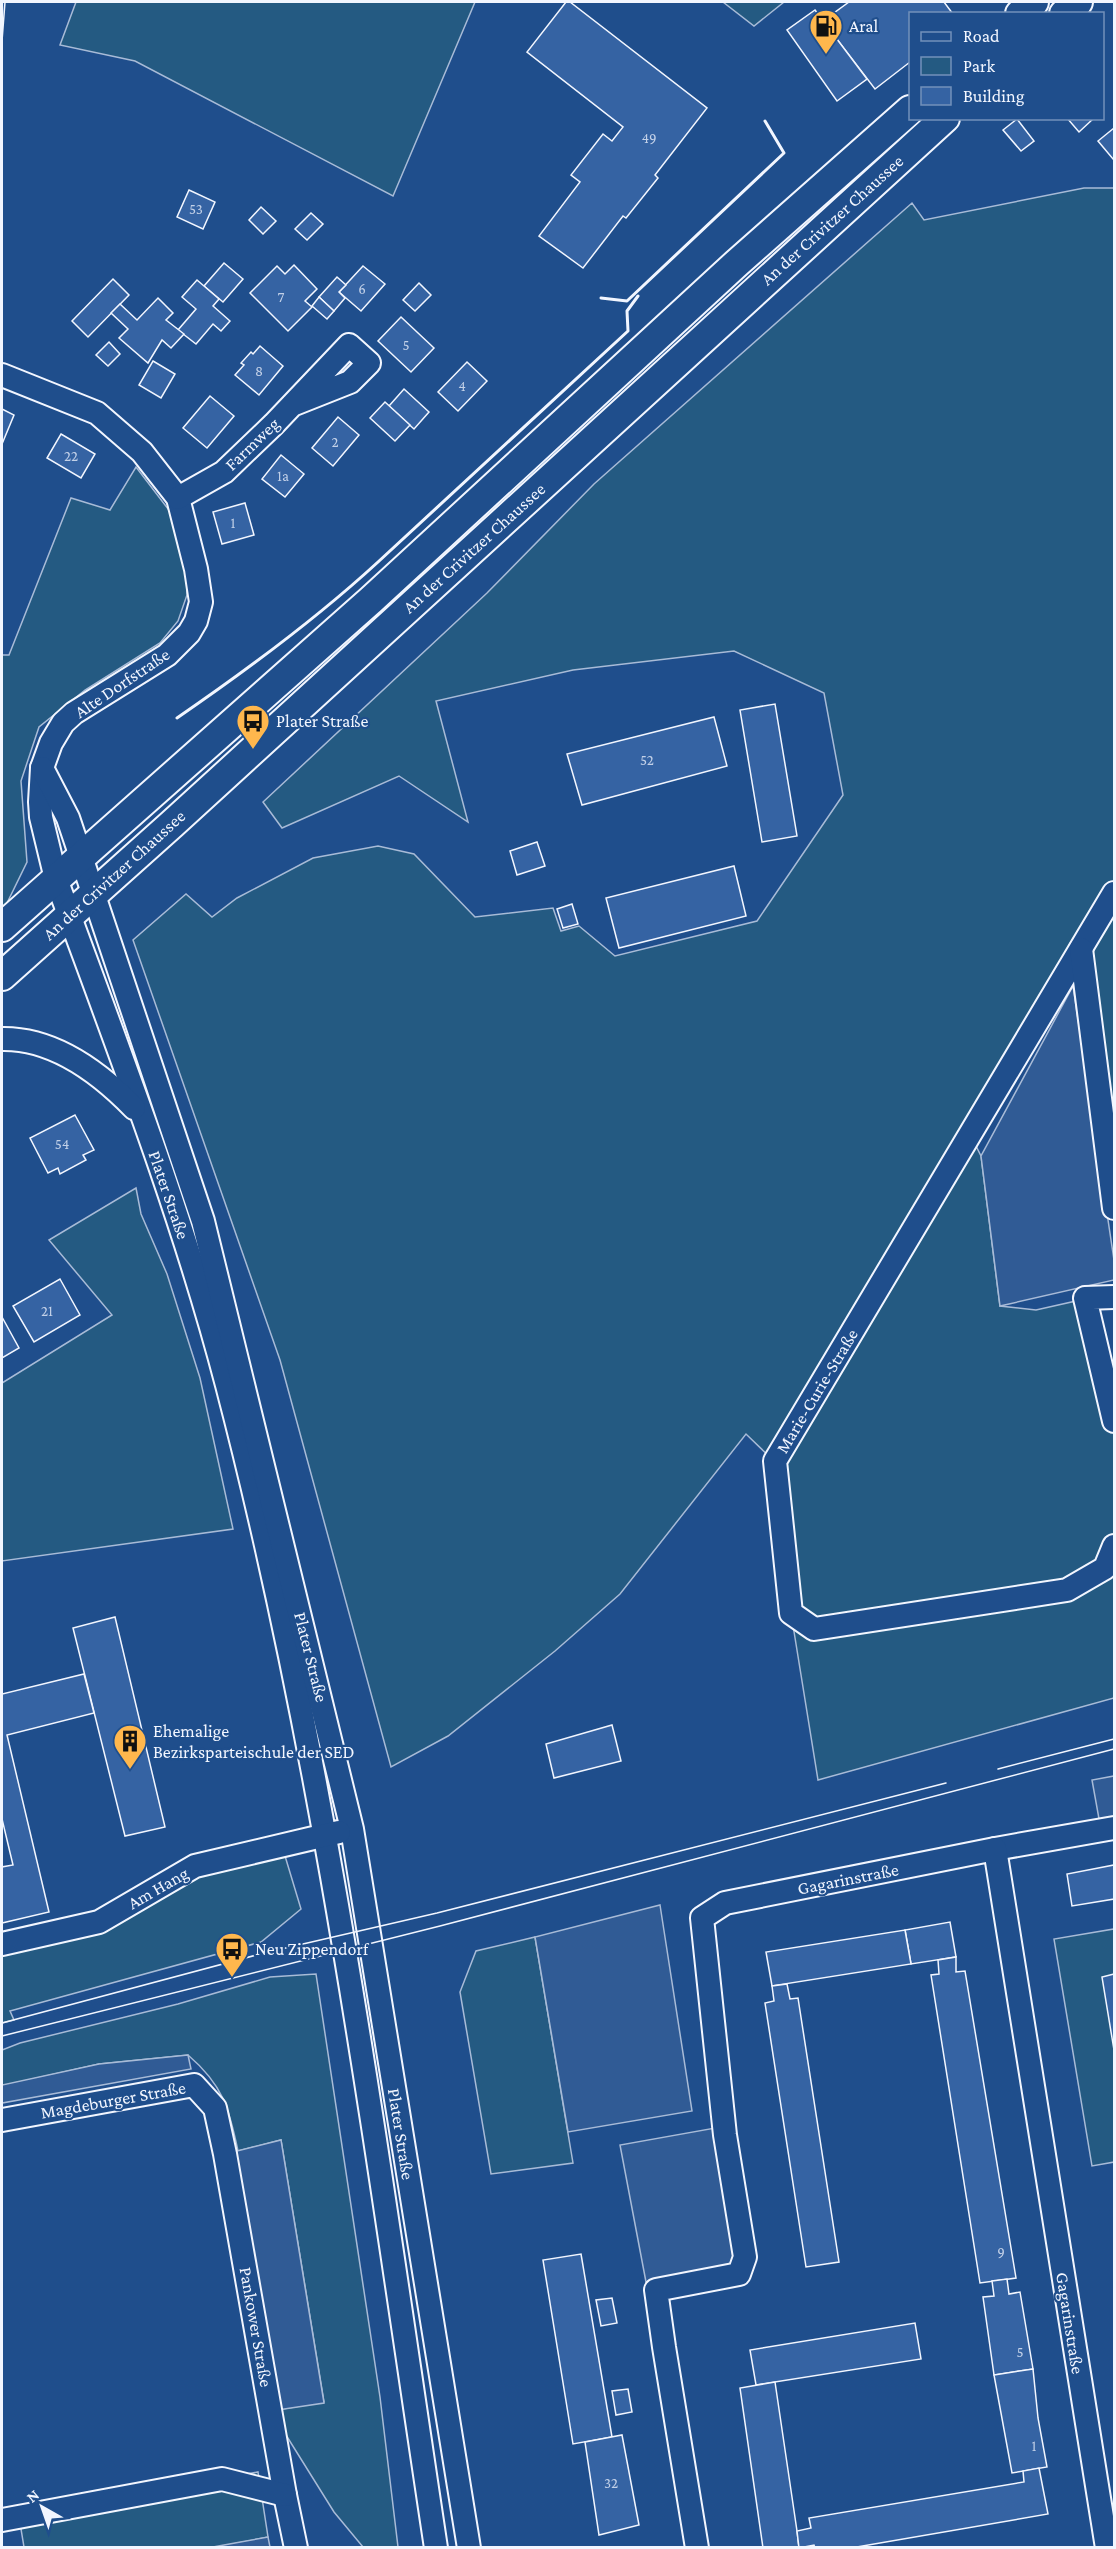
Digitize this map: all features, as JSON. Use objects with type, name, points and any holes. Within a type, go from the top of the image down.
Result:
[{"type":"main road","points":[[1022,12],[1034,2]]},
{"type":"main road","points":[[1066,12],[1078,2]]},
{"type":"main road","name":"An der Crivitzer Chaussee","points":[[2,927],[370,600],[737,263],[909,111]]},
{"type":"main road","name":"An der Crivitzer Chaussee","points":[[2,976],[943,120]]},
{"type":"street","name":"Alte Dorfstraße","points":[[2,375],[97,413],[142,452],[178,498],[200,590],[201,602],[196,621],[189,633],[167,655],[74,712],[56,734],[45,755],[42,768],[41,817],[56,879]]},
{"type":"street","name":"Farmweg","points":[[178,498],[224,472],[292,405]]},
{"type":"street","points":[[42,768],[68,818],[80,857]]},
{"type":"street","name":"Plater Straße","points":[[80,857],[203,1221],[352,1829],[469,2547]]},
{"type":"street","name":"Plater Straße","points":[[56,879],[196,1271],[228,1388],[290,1657],[326,1835],[436,2547]]},
{"type":"street","name":"Marie-Curie-Straße","points":[[1114,893],[775,1461],[791,1613],[814,1629],[1067,1590],[1105,1568],[1114,1546]]},
{"type":"street","points":[[1082,949],[1114,1208]]},
{"type":"street","points":[[2,1039],[21,1039],[40,1045],[86,1066],[112,1085],[141,1115]]},
{"type":"street","points":[[1114,1297],[1085,1299],[1114,1421]]},
{"type":"street","points":[[995,1849],[1114,1828]]},
{"type":"street","name":"Am Hang","points":[[2,1944],[99,1922],[195,1866],[352,1829]]},
{"type":"street","name":"Gagarinstraße","points":[[697,2547],[665,2358],[657,2290],[739,2274],[745,2257],[725,2135],[702,1918],[725,1903],[995,1849],[1107,2547]]},
{"type":"street","name":"Magdeburger Straße","points":[[2,2120],[194,2085],[215,2108]]},
{"type":"street","name":"Pankower Straße","points":[[215,2108],[296,2547]]},
{"type":"street","points":[[2,2520],[222,2479],[285,2494]]},
{"type":"green space","points":[[76,2],[475,2],[393,196],[135,61],[60,45]]},
{"type":"green space","points":[[723,2],[784,2],[754,26]]},
{"type":"green space","points":[[1084,188],[1114,188],[1114,1209],[1081,950],[970,1134],[981,1156],[1000,1306],[1036,1310],[1085,1299],[1114,1421],[1114,1698],[818,1780],[791,1613],[775,1462],[746,1434],[620,1594],[555,1651],[448,1736],[391,1767],[280,1360],[133,940],[186,894],[212,917],[237,898],[313,858],[378,846],[414,854],[475,917],[553,908],[561,931],[579,926],[615,956],[757,921],[843,795],[824,693],[734,651],[573,670],[436,701],[468,822],[399,776],[282,828],[263,802],[487,593],[594,484],[912,203],[924,220]]},
{"type":"green space","points":[[136,467],[175,518],[186,564],[187,595],[178,621],[160,643],[85,690],[39,727],[21,781],[27,862],[2,909],[2,655],[9,655],[71,498],[110,510]]},
{"type":"green space","points":[[136,1188],[141,1214],[167,1274],[200,1378],[233,1529],[2,1561],[2,1383],[112,1315],[49,1240]]},
{"type":"green space","points":[[282,1846],[301,1909],[261,1942],[10,2011],[14,2020],[2,2023],[2,1944],[99,1922],[195,1866]]},
{"type":"green space","points":[[1114,1929],[1114,2162],[1092,2166],[1054,1939]]},
{"type":"green space","points":[[535,1937],[573,2163],[491,2174],[460,1992],[476,1951]]},
{"type":"green space","points":[[316,1974],[380,2397],[398,2547],[363,2547],[334,2512],[271,2411],[324,2402],[281,2140],[238,2151],[223,2098],[209,2077],[188,2055],[99,2064],[2,2086],[2,2050],[20,2043],[178,2004],[270,1977]]},
{"type":"green space","points":[[258,2472],[268,2537],[213,2548],[24,2547],[19,2517]]},
{"type":"shaded area","points":[[1073,986],[1114,1260],[1114,1280],[1000,1306],[981,1156]]},
{"type":"shaded area","points":[[1114,1776],[1114,1828],[1101,1830],[1092,1780]]},
{"type":"shaded area","points":[[660,1905],[692,2111],[568,2132],[535,1937]]},
{"type":"shaded area","points":[[188,2055],[191,2069],[2,2103],[2,2085],[99,2064]]},
{"type":"shaded area","points":[[715,2128],[739,2263],[646,2282],[620,2145]]},
{"type":"shaded area","points":[[281,2140],[324,2403],[271,2411],[225,2154]]},
{"type":"shaded area","points":[[268,2537],[270,2547],[213,2547]]},
{"type":"building","points":[[2,2],[5,2],[2,41]]},
{"type":"building","points":[[566,2],[570,2],[707,108],[655,175],[658,178],[626,218],[623,216],[583,268],[539,236],[580,182],[571,175],[603,134],[612,141],[623,127],[527,52]]},
{"type":"building","points":[[849,2],[944,2],[952,12],[909,12],[909,63],[875,89],[823,21]]},
{"type":"building","name":"Aral","points":[[815,10],[867,79],[837,101],[787,30]]},
{"type":"building","points":[[1018,120],[1034,141],[1021,151],[1003,130]]},
{"type":"building","points":[[1069,120],[1092,120],[1079,132]]},
{"type":"building","points":[[1114,128],[1114,157],[1113,159],[1098,141]]},
{"type":"building","points":[[189,190],[215,202],[203,229],[177,217]]},
{"type":"building","points":[[261,207],[276,221],[263,234],[249,220]]},
{"type":"building","points":[[311,213],[323,224],[307,240],[295,229]]},
{"type":"building","points":[[224,263],[243,279],[223,302],[204,286]]},
{"type":"building","points":[[294,265],[317,289],[305,301],[312,307],[288,331],[250,293],[277,266],[285,274]]},
{"type":"building","points":[[363,266],[385,284],[361,311],[339,292]]},
{"type":"building","points":[[337,277],[346,285],[339,292],[345,298],[334,311],[319,297]]},
{"type":"building","points":[[113,279],[129,295],[88,337],[72,321]]},
{"type":"building","points":[[197,280],[219,299],[213,306],[230,321],[221,331],[213,324],[196,344],[178,330],[196,309],[182,297]]},
{"type":"building","points":[[419,283],[431,295],[415,311],[403,300]]},
{"type":"building","points":[[319,297],[334,311],[327,319],[312,306]]},
{"type":"building","points":[[158,298],[173,313],[166,320],[184,334],[171,348],[162,340],[148,363],[119,338],[128,329],[111,313],[120,304],[137,320]]},
{"type":"building","points":[[401,317],[434,348],[411,372],[378,341]]},
{"type":"building","points":[[109,342],[120,354],[108,366],[96,355]]},
{"type":"building","points":[[260,346],[283,366],[259,395],[235,375],[244,365],[241,363]]},
{"type":"building","points":[[153,361],[175,374],[161,398],[139,385]]},
{"type":"building","points":[[467,362],[487,381],[458,411],[438,392]]},
{"type":"building","points":[[404,389],[429,412],[414,429],[389,406]]},
{"type":"building","points":[[210,396],[234,416],[207,448],[183,428]]},
{"type":"building","points":[[385,402],[410,425],[395,441],[370,418]]},
{"type":"building","points":[[2,409],[14,415],[2,444]]},
{"type":"building","points":[[338,417],[359,435],[333,466],[312,448]]},
{"type":"building","points":[[61,434],[95,454],[81,478],[47,458]]},
{"type":"building","points":[[281,455],[304,474],[285,497],[262,479]]},
{"type":"building","points":[[245,503],[254,535],[222,544],[213,512]]},
{"type":"building","points":[[775,704],[797,836],[762,842],[740,710]]},
{"type":"building","points":[[714,717],[727,766],[582,805],[567,754]]},
{"type":"building","points":[[537,842],[545,866],[517,875],[510,851]]},
{"type":"building","points":[[734,866],[746,916],[619,948],[606,898]]},
{"type":"building","points":[[572,904],[578,924],[563,928],[557,909]]},
{"type":"building","points":[[75,1115],[94,1150],[83,1155],[86,1160],[60,1174],[58,1168],[48,1173],[30,1138]]},
{"type":"building","points":[[60,1279],[80,1315],[34,1342],[13,1306]]},
{"type":"building","points":[[2,1317],[19,1348],[2,1358]]},
{"type":"building","name":"Ehemalige Bezirksparteischule der SED","points":[[115,1617],[165,1827],[125,1836],[73,1628]]},
{"type":"building","points":[[84,1674],[94,1713],[7,1735],[49,1912],[2,1923],[2,1867],[13,1865],[2,1819],[2,1694]]},
{"type":"building","points":[[612,1725],[621,1761],[554,1778],[546,1744]]},
{"type":"building","points":[[1114,1865],[1114,1899],[1072,1906],[1067,1874]]},
{"type":"building","points":[[950,1922],[956,1957],[911,1964],[905,1930]]},
{"type":"building","points":[[905,1930],[911,1964],[772,1986],[766,1952]]},
{"type":"building","points":[[956,1957],[956,1972],[965,1971],[1016,2278],[980,2283],[931,1975],[939,1974],[938,1960]]},
{"type":"building","points":[[1114,1974],[1114,2050],[1102,1977]]},
{"type":"building","points":[[787,1984],[790,1999],[798,1998],[839,2262],[806,2267],[765,2003],[774,2001],[772,1986]]},
{"type":"building","points":[[581,2254],[612,2437],[573,2444],[543,2260]]},
{"type":"building","points":[[1007,2279],[1009,2294],[1020,2292],[1033,2369],[994,2375],[983,2297],[994,2296],[992,2281]]},
{"type":"building","points":[[612,2298],[617,2323],[601,2326],[596,2300]]},
{"type":"building","points":[[915,2323],[921,2359],[756,2385],[750,2350]]},
{"type":"building","points":[[1033,2369],[1038,2418],[1047,2467],[1012,2473],[994,2375]]},
{"type":"building","points":[[775,2382],[799,2548],[763,2548],[740,2388]]},
{"type":"building","points":[[628,2389],[632,2412],[616,2415],[612,2391]]},
{"type":"building","points":[[622,2435],[639,2525],[599,2535],[585,2442]]},
{"type":"building","points":[[1039,2468],[1048,2514],[851,2548],[815,2548],[814,2545],[799,2548],[797,2531],[811,2528],[809,2518],[1024,2482],[1023,2471]]},
{"type":"tram line","points":[[998,1769],[1114,1739]]},
{"type":"tram line","points":[[2,2036],[440,1926],[1114,1749]]},
{"type":"tram line","points":[[2,2023],[264,1953],[437,1913],[946,1783]]},
{"type":"wall","points":[[601,298],[627,301],[784,153],[765,121]]},
{"type":"wall","points":[[177,718],[280,644],[378,562],[628,331],[627,311],[638,296]]},
{"type":"place","name":"Aral","points":[[826,55]]},
{"type":"place","name":"Plater Straße","points":[[253,750]]},
{"type":"place","name":"Ehemalige Bezirksparteischule der SED","points":[[130,1770]]},
{"type":"place","name":"Neu Zippendorf","points":[[232,1978]]}]
